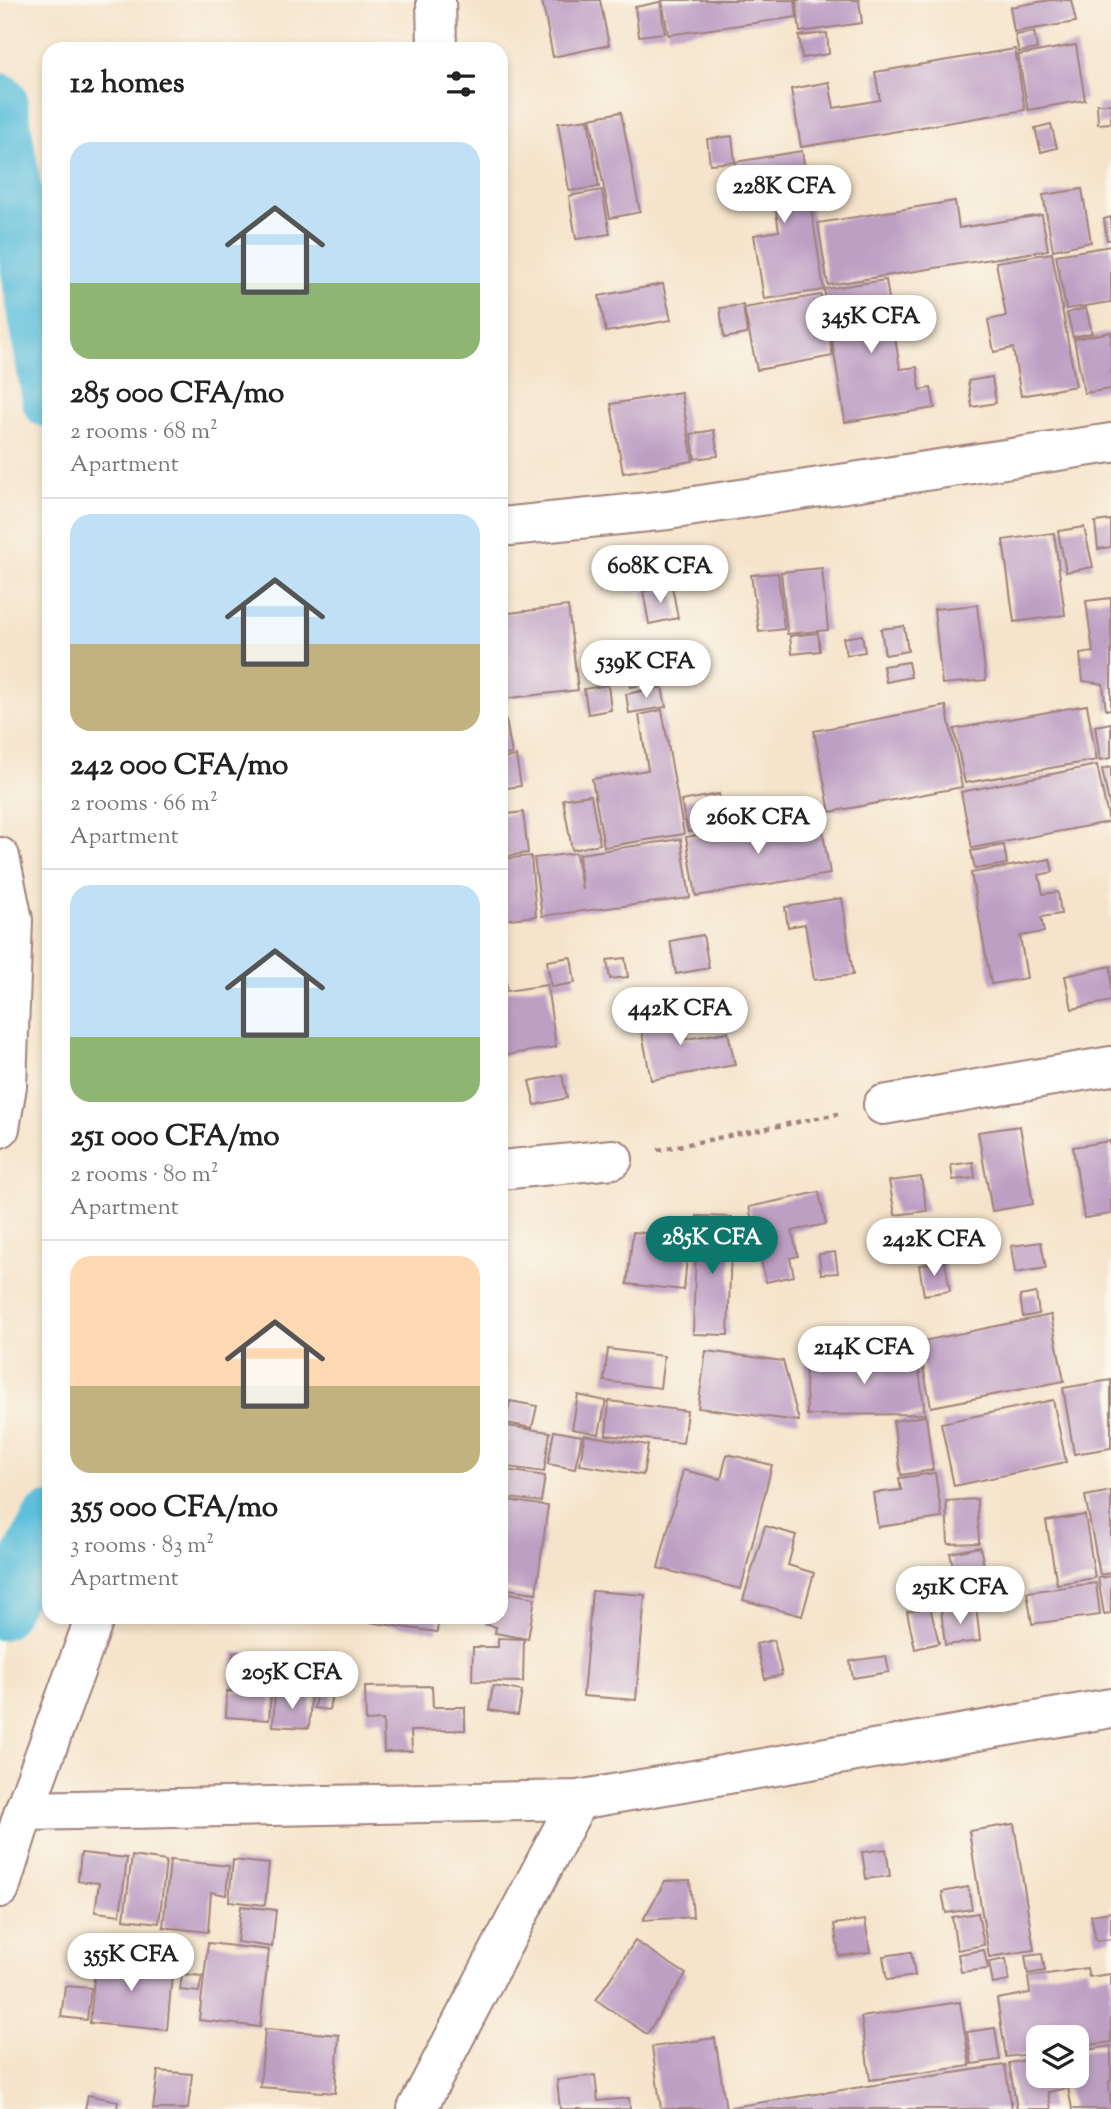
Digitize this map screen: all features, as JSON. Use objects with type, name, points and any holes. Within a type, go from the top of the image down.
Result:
[{"type":"street","points":[[436,0],[437,42]]},
{"type":"street","points":[[508,526],[668,510],[1111,443]]},
{"type":"street","points":[[0,856],[13,920],[7,1086],[0,1128]]},
{"type":"street","points":[[884,1105],[1111,1066]]},
{"type":"street","points":[[508,1169],[613,1159]]},
{"type":"street","points":[[0,1888],[24,1811],[92,1624]]},
{"type":"street","points":[[24,1811],[578,1800],[1111,1708]]},
{"type":"street","points":[[417,2109],[578,1800]]},
{"type":"path","points":[[613,1159],[884,1105]]},
{"type":"building","points":[[542,0],[600,0],[609,45],[553,57]]},
{"type":"building","points":[[662,0],[795,0],[797,17],[668,35]]},
{"type":"building","points":[[796,0],[859,0],[862,23],[800,32]]},
{"type":"building","points":[[1050,0],[1071,0],[1076,22],[1014,32],[1010,7]]},
{"type":"building","points":[[660,2],[665,33],[639,36],[635,7]]},
{"type":"building","points":[[1034,32],[1037,49],[1019,52],[1015,35]]},
{"type":"building","points":[[827,33],[829,54],[802,58],[799,36]]},
{"type":"building","points":[[1076,45],[1085,100],[1028,110],[1018,55]]},
{"type":"building","points":[[1015,49],[1025,110],[801,147],[791,89],[829,82],[834,108],[880,100],[875,72]]},
{"type":"building","points":[[1097,104],[1111,104],[1111,123],[1098,124]]},
{"type":"building","points":[[621,112],[640,212],[610,218],[590,118]]},
{"type":"building","points":[[588,119],[599,187],[569,191],[558,123]]},
{"type":"building","points":[[1051,124],[1057,148],[1041,152],[1035,128]]},
{"type":"building","points":[[732,136],[735,162],[710,164],[707,139]]},
{"type":"building","points":[[802,151],[824,290],[764,299],[754,235],[779,231],[774,198],[741,202],[735,162]]},
{"type":"building","points":[[1082,189],[1091,242],[1053,250],[1043,195]]},
{"type":"building","points":[[602,190],[610,234],[576,239],[569,196]]},
{"type":"building","points":[[955,201],[959,228],[1042,215],[1048,250],[828,285],[818,223]]},
{"type":"building","points":[[1111,217],[1111,240],[1107,240],[1104,219]]},
{"type":"building","points":[[1111,246],[1111,302],[1066,309],[1056,255]]},
{"type":"building","points":[[1052,253],[1076,386],[1021,396],[1013,348],[994,352],[988,320],[1006,316],[996,262]]},
{"type":"building","points":[[886,280],[900,369],[917,367],[920,390],[931,388],[935,408],[845,422],[824,289]]},
{"type":"building","points":[[663,284],[671,320],[606,332],[599,296]]},
{"type":"building","points":[[821,295],[833,356],[757,370],[744,308]]},
{"type":"building","points":[[743,305],[747,334],[724,338],[720,308]]},
{"type":"building","points":[[1086,308],[1092,333],[1073,337],[1067,313]]},
{"type":"building","points":[[1111,332],[1111,389],[1084,393],[1074,339]]},
{"type":"building","points":[[992,377],[996,403],[972,407],[968,381]]},
{"type":"building","points":[[681,392],[693,461],[623,473],[611,404]]},
{"type":"building","points":[[714,430],[718,456],[695,459],[691,434]]},
{"type":"building","points":[[1111,520],[1111,547],[1098,549],[1095,522]]},
{"type":"building","points":[[1084,527],[1093,567],[1066,572],[1058,531]]},
{"type":"building","points":[[1054,533],[1065,615],[1014,622],[1003,540]]},
{"type":"building","points":[[822,568],[828,630],[787,634],[781,572]]},
{"type":"building","points":[[778,573],[784,629],[759,632],[751,575]]},
{"type":"building","points":[[672,586],[678,618],[649,624],[643,591]]},
{"type":"building","points":[[1111,598],[1111,709],[1106,710],[1103,684],[1083,681],[1080,654],[1093,652],[1086,601]]},
{"type":"building","points":[[977,605],[986,680],[942,684],[934,609]]},
{"type":"building","points":[[568,606],[578,690],[508,698],[508,613]]},
{"type":"building","points":[[904,626],[908,651],[885,655],[881,629]]},
{"type":"building","points":[[818,633],[820,651],[792,654],[790,636]]},
{"type":"building","points":[[862,635],[865,652],[847,655],[843,638]]},
{"type":"building","points":[[657,657],[661,683],[630,687],[627,661]]},
{"type":"building","points":[[908,662],[911,677],[886,682],[883,666]]},
{"type":"building","points":[[608,685],[611,710],[588,714],[584,689]]},
{"type":"building","points":[[662,687],[666,707],[629,713],[626,694]]},
{"type":"building","points":[[1087,705],[1097,760],[965,783],[954,729]]},
{"type":"building","points":[[946,706],[962,787],[830,812],[814,731]]},
{"type":"building","points":[[662,710],[684,834],[604,847],[592,779],[648,770],[639,715]]},
{"type":"building","points":[[1111,723],[1111,758],[1100,760],[1095,726]]},
{"type":"building","points":[[508,731],[512,754],[508,755]]},
{"type":"building","points":[[516,756],[521,786],[508,788],[508,758]]},
{"type":"building","points":[[1097,765],[1109,822],[972,848],[961,792]]},
{"type":"building","points":[[1111,767],[1111,808],[1110,808],[1102,769]]},
{"type":"building","points":[[719,794],[724,826],[688,832],[681,801]]},
{"type":"building","points":[[591,795],[600,844],[572,850],[563,799]]},
{"type":"building","points":[[523,812],[528,853],[508,856],[508,814]]},
{"type":"building","points":[[820,816],[830,874],[696,896],[686,837]]},
{"type":"building","points":[[681,839],[690,898],[542,916],[534,858],[576,853],[582,890],[579,854]]},
{"type":"building","points":[[1004,845],[1007,864],[975,869],[971,851]]},
{"type":"building","points":[[531,856],[536,916],[508,919],[508,858]]},
{"type":"building","points":[[1050,859],[1053,872],[1039,875],[1043,894],[1058,892],[1061,914],[1041,917],[1044,932],[1020,936],[1027,978],[991,984],[971,873]]},
{"type":"building","points":[[842,898],[853,975],[814,980],[805,924],[788,927],[785,907]]},
{"type":"building","points":[[703,935],[709,968],[676,974],[670,941]]},
{"type":"building","points":[[571,957],[575,983],[551,987],[547,961]]},
{"type":"building","points":[[625,958],[628,977],[610,979],[607,960]]},
{"type":"building","points":[[1111,966],[1111,1001],[1072,1009],[1065,976]]},
{"type":"building","points":[[547,985],[556,1047],[508,1055],[508,991]]},
{"type":"building","points":[[674,1006],[680,1040],[728,1032],[735,1065],[651,1080],[638,1012]]},
{"type":"building","points":[[562,1075],[567,1098],[535,1105],[529,1081]]},
{"type":"building","points":[[1020,1126],[1033,1204],[992,1211],[978,1132]]},
{"type":"building","points":[[1110,1141],[1111,1214],[1084,1218],[1073,1147]]},
{"type":"building","points":[[973,1162],[975,1178],[953,1180],[951,1165]]},
{"type":"building","points":[[921,1177],[927,1211],[895,1215],[889,1181]]},
{"type":"building","points":[[819,1192],[826,1224],[792,1231],[798,1256],[790,1258],[794,1276],[766,1282],[749,1207]]},
{"type":"building","points":[[697,1216],[732,1217],[728,1335],[693,1334]]},
{"type":"building","points":[[633,1232],[689,1237],[684,1290],[627,1284]]},
{"type":"building","points":[[1041,1242],[1046,1268],[1015,1273],[1011,1246]]},
{"type":"building","points":[[835,1252],[838,1273],[821,1274],[819,1254]]},
{"type":"building","points":[[945,1262],[950,1291],[924,1295],[919,1265]]},
{"type":"building","points":[[1036,1293],[1039,1314],[1023,1317],[1020,1296]]},
{"type":"building","points":[[1051,1315],[1064,1381],[931,1407],[918,1342]]},
{"type":"building","points":[[608,1349],[664,1356],[660,1388],[604,1381]]},
{"type":"building","points":[[706,1351],[783,1361],[799,1421],[698,1408]]},
{"type":"building","points":[[917,1356],[925,1414],[807,1415],[805,1359]]},
{"type":"building","points":[[1111,1380],[1111,1448],[1074,1454],[1063,1388]]},
{"type":"building","points":[[578,1395],[606,1401],[599,1434],[572,1429]]},
{"type":"building","points":[[1053,1400],[1066,1462],[954,1486],[941,1423]]},
{"type":"building","points":[[510,1401],[537,1406],[532,1428],[508,1423]]},
{"type":"building","points":[[609,1401],[687,1411],[683,1443],[606,1435]]},
{"type":"building","points":[[926,1416],[933,1470],[901,1475],[893,1421]]},
{"type":"building","points":[[508,1426],[550,1432],[544,1472],[508,1467]]},
{"type":"building","points":[[554,1431],[582,1436],[575,1469],[548,1464]]},
{"type":"building","points":[[584,1435],[648,1445],[643,1475],[580,1465]]},
{"type":"building","points":[[727,1454],[772,1465],[741,1589],[658,1568],[683,1470],[721,1479]]},
{"type":"building","points":[[508,1470],[545,1476],[541,1502],[508,1498]]},
{"type":"building","points":[[935,1473],[942,1518],[878,1527],[873,1493],[901,1490],[899,1478]]},
{"type":"building","points":[[1111,1491],[1111,1573],[1100,1575],[1085,1496]]},
{"type":"building","points":[[977,1499],[979,1543],[948,1544],[946,1501]]},
{"type":"building","points":[[508,1500],[548,1506],[536,1593],[508,1589]]},
{"type":"building","points":[[1085,1515],[1095,1578],[1057,1584],[1046,1521]]},
{"type":"building","points":[[765,1526],[796,1535],[788,1565],[814,1573],[802,1616],[743,1600]]},
{"type":"building","points":[[980,1547],[985,1570],[955,1576],[950,1553]]},
{"type":"building","points":[[992,1575],[995,1596],[956,1602],[953,1581]]},
{"type":"building","points":[[1111,1576],[1111,1613],[1104,1614],[1098,1578]]},
{"type":"building","points":[[1096,1583],[1100,1615],[1032,1624],[1027,1592]]},
{"type":"building","points":[[592,1591],[645,1595],[636,1700],[583,1696]]},
{"type":"building","points":[[508,1593],[535,1598],[528,1639],[495,1633],[496,1627],[485,1624],[508,1624]]},
{"type":"building","points":[[976,1606],[980,1641],[945,1645],[941,1610]]},
{"type":"building","points":[[930,1607],[939,1643],[915,1649],[907,1612]]},
{"type":"building","points":[[382,1624],[438,1624],[437,1632]]},
{"type":"building","points":[[498,1638],[524,1639],[523,1682],[472,1681],[473,1647],[498,1647]]},
{"type":"building","points":[[774,1640],[782,1675],[765,1679],[756,1644]]},
{"type":"building","points":[[233,1652],[273,1655],[271,1691],[231,1688]]},
{"type":"building","points":[[886,1656],[889,1672],[853,1678],[850,1661]]},
{"type":"building","points":[[277,1664],[315,1666],[313,1691],[275,1690]]},
{"type":"building","points":[[432,1686],[433,1707],[465,1707],[465,1730],[411,1731],[412,1751],[384,1752],[383,1720],[366,1721],[365,1687]]},
{"type":"building","points":[[493,1686],[522,1691],[518,1715],[489,1710]]},
{"type":"building","points":[[317,1690],[332,1693],[329,1710],[314,1708]]},
{"type":"building","points":[[227,1691],[271,1693],[269,1720],[226,1717]]},
{"type":"building","points":[[275,1693],[311,1695],[309,1728],[273,1726]]},
{"type":"building","points":[[1014,1824],[1034,1950],[989,1957],[969,1831]]},
{"type":"building","points":[[886,1849],[890,1876],[866,1879],[862,1852]]},
{"type":"building","points":[[81,1853],[127,1858],[120,1915],[95,1912],[99,1883],[78,1881]]},
{"type":"building","points":[[132,1856],[166,1861],[159,1923],[124,1919]]},
{"type":"building","points":[[170,1860],[229,1866],[226,1895],[211,1892],[208,1932],[163,1927]]},
{"type":"building","points":[[233,1860],[269,1864],[265,1905],[229,1901]]},
{"type":"building","points":[[690,1880],[693,1917],[643,1920],[665,1881]]},
{"type":"building","points":[[968,1887],[972,1909],[946,1913],[942,1892]]},
{"type":"building","points":[[241,1906],[276,1910],[272,1947],[237,1942]]},
{"type":"building","points":[[1111,1912],[1111,1939],[1096,1941],[1091,1915]]},
{"type":"building","points":[[978,1913],[984,1945],[957,1950],[952,1917]]},
{"type":"building","points":[[865,1920],[870,1952],[839,1956],[834,1924]]},
{"type":"building","points":[[635,1941],[686,1974],[647,2034],[596,2000]]},
{"type":"building","points":[[208,1943],[269,1950],[260,2027],[199,2020]]},
{"type":"building","points":[[984,1950],[988,1969],[961,1972],[958,1954]]},
{"type":"building","points":[[911,1952],[915,1976],[887,1980],[883,1956]]},
{"type":"building","points":[[1042,1954],[1045,1971],[1028,1974],[1025,1956]]},
{"type":"building","points":[[96,1956],[173,1964],[167,2030],[90,2023]]},
{"type":"building","points":[[1006,1959],[1009,1981],[993,1984],[989,1962]]},
{"type":"building","points":[[1087,1968],[1089,1977],[1111,1974],[1111,2042],[1089,2045],[1089,2025],[1026,2025],[1026,2054],[1006,2057],[997,1999],[1030,1993],[1028,1977]]},
{"type":"building","points":[[182,1974],[202,1976],[199,1992],[180,1990]]},
{"type":"building","points":[[65,1986],[91,1988],[87,2020],[61,2017]]},
{"type":"building","points":[[960,2002],[970,2066],[870,2080],[861,2017]]},
{"type":"building","points":[[995,2028],[1000,2060],[972,2064],[967,2032]]},
{"type":"building","points":[[265,2029],[339,2035],[335,2093],[260,2087]]},
{"type":"building","points":[[715,2038],[726,2109],[661,2109],[652,2047]]},
{"type":"building","points":[[1111,2046],[1111,2109],[1072,2109],[1068,2088],[1089,2088],[1089,2050]]},
{"type":"building","points":[[1026,2060],[1026,2088],[1068,2088],[1048,2092],[1051,2109],[1017,2109],[1009,2063]]},
{"type":"building","points":[[1005,2065],[1012,2109],[731,2109],[731,2107]]},
{"type":"building","points":[[158,2071],[192,2074],[188,2109],[153,2109]]},
{"type":"building","points":[[595,2075],[598,2101],[629,2098],[630,2109],[560,2109],[557,2080]]},
{"type":"building","points":[[88,2095],[118,2101],[117,2109],[85,2109]]},
{"type":"waterway","points":[[0,100],[42,358]]},
{"type":"waterway","points":[[0,1613],[42,1533]]}]
